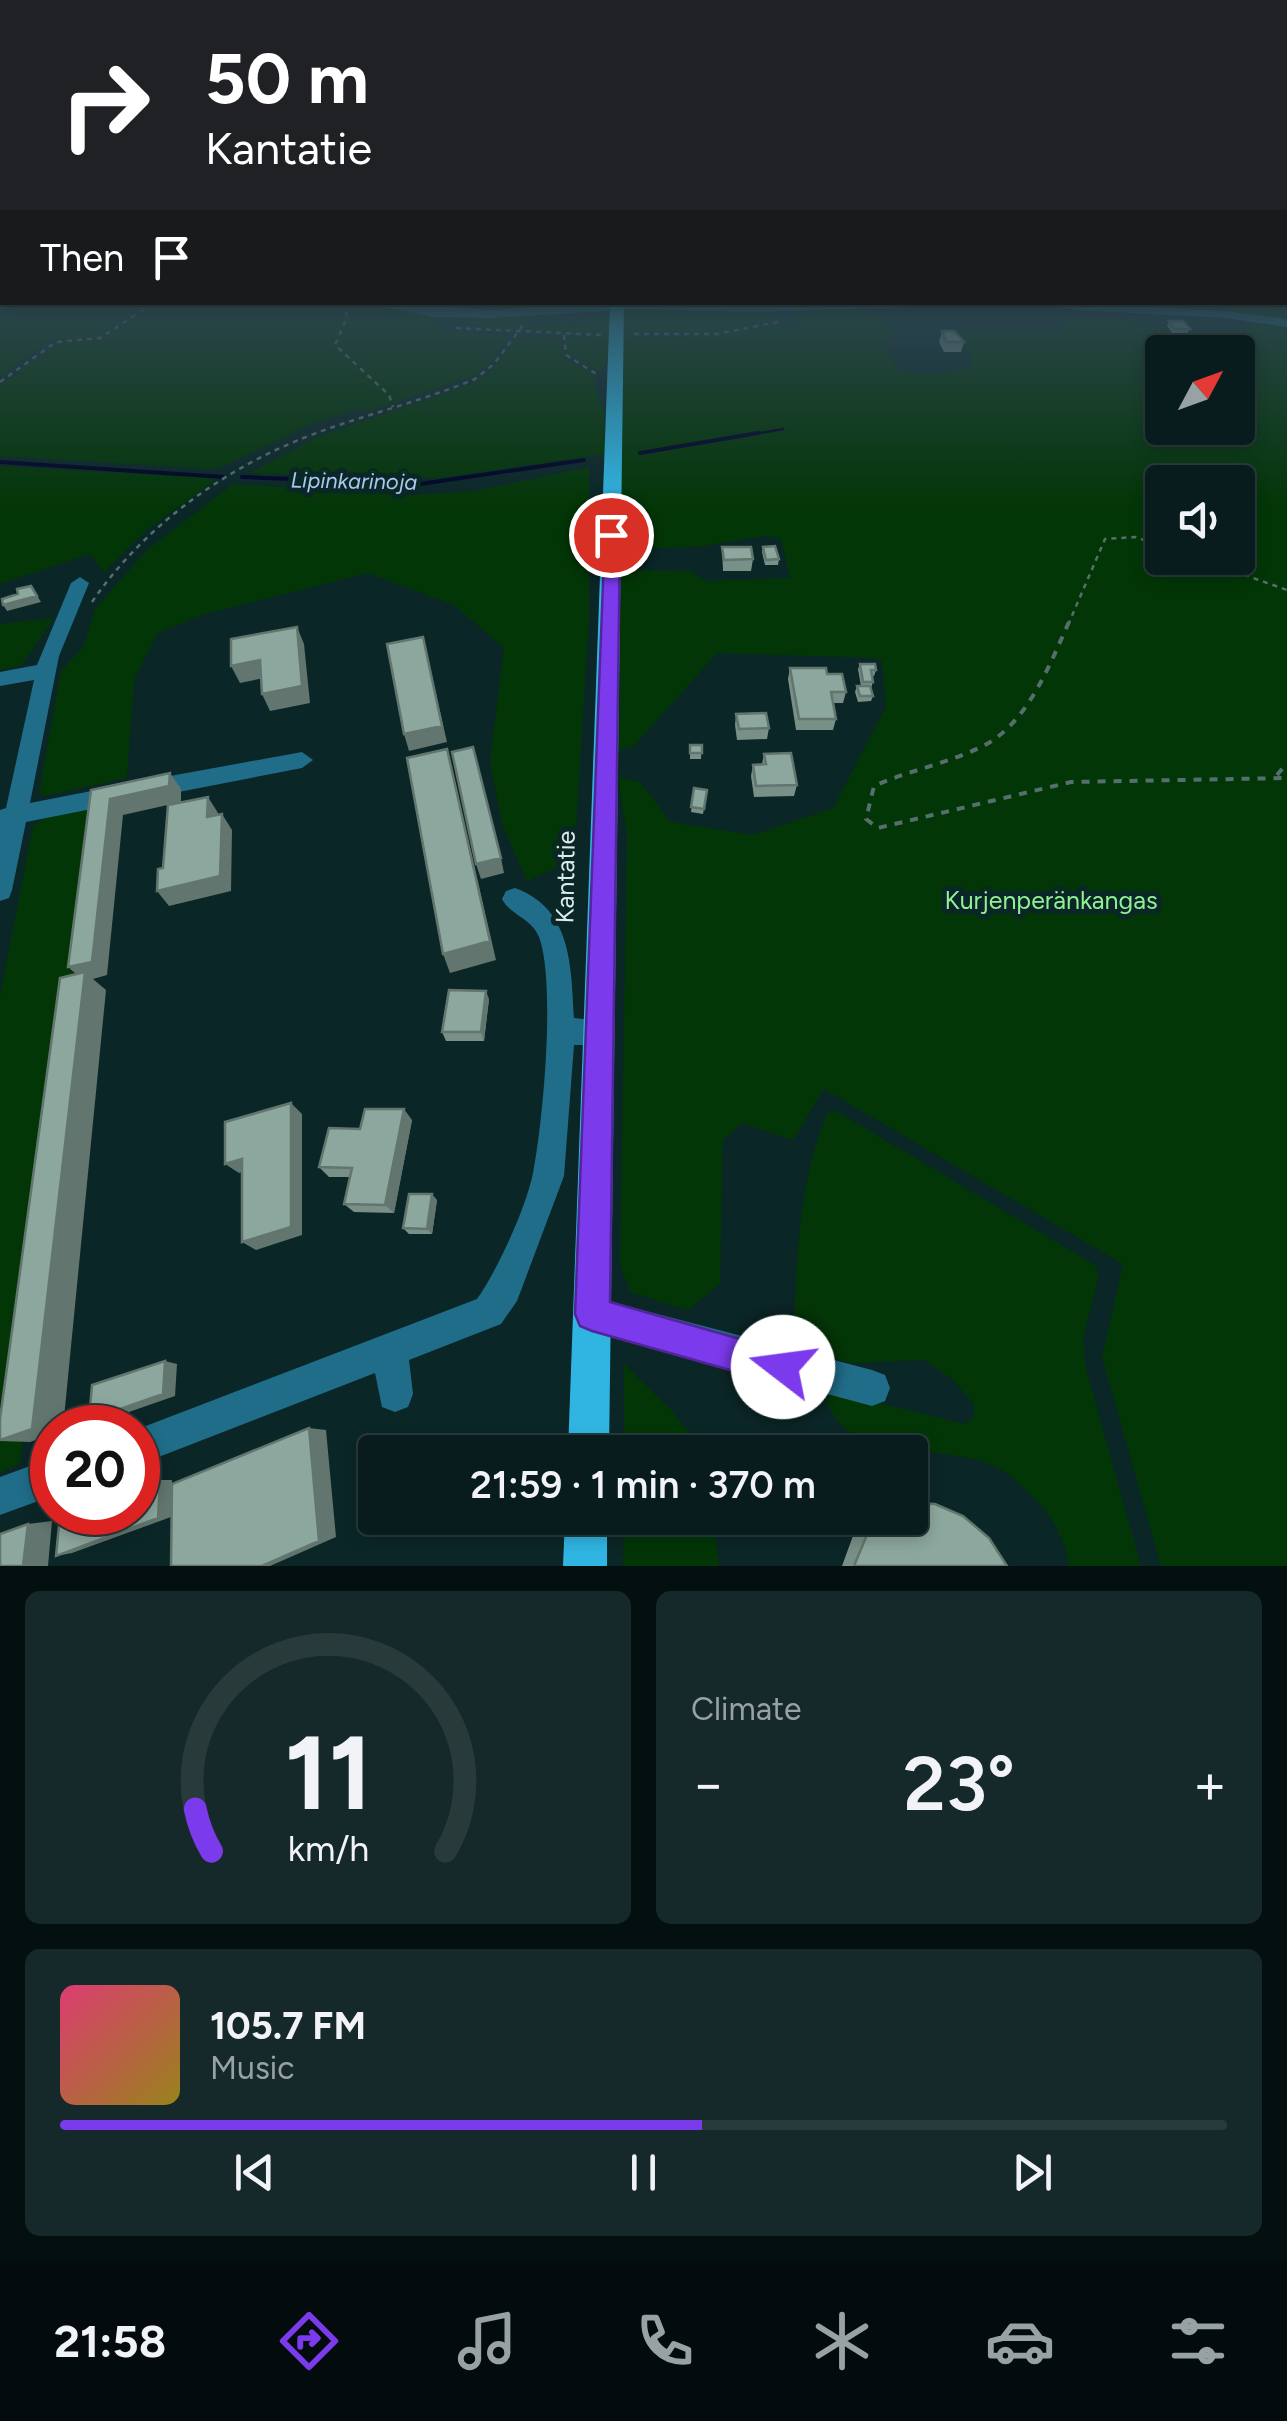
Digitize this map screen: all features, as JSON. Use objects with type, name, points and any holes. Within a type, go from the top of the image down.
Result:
[{"type":"main road","name":"Kantatie","points":[[588,1435],[616,360]]},
{"type":"main road","points":[[585,1566],[586,1535]]},
{"type":"street","points":[[0,890],[8,816],[46,670],[62,618],[80,583]]},
{"type":"street","points":[[0,679],[46,670]]},
{"type":"street","points":[[8,816],[302,760]]},
{"type":"street","points":[[160,1439],[489,1312],[505,1289],[548,1176],[561,1031],[551,927],[536,909],[515,899]]},
{"type":"street","points":[[561,1031],[599,1032]]},
{"type":"street","points":[[592,1314],[872,1388]]},
{"type":"street","points":[[391,1352],[395,1394]]},
{"type":"street","points":[[0,1496],[30,1486]]},
{"type":"path","points":[[0,382],[31,360]]},
{"type":"path","points":[[351,360],[389,395],[394,408]]},
{"type":"path","points":[[87,612],[138,547],[204,496],[290,444],[475,379],[497,360]]},
{"type":"path","points":[[574,360],[600,378]]},
{"type":"path","points":[[1145,540],[1105,539],[1025,710],[993,741],[906,770],[874,786],[866,819],[878,828],[1071,782],[1287,778]]},
{"type":"path","points":[[1245,575],[1287,590]]},
{"type":"path","points":[[1276,776],[1287,763]]},
{"type":"green space","points":[[0,360],[23,360],[0,377]]},
{"type":"green space","points":[[35,360],[492,360],[476,375],[371,410],[358,409],[314,423],[217,469],[0,456],[0,385]]},
{"type":"green space","points":[[499,360],[568,360],[592,373],[604,415],[605,454],[439,478],[249,473],[320,436],[469,385],[488,374]]},
{"type":"green space","points":[[579,360],[607,360],[600,372]]},
{"type":"green space","name":"Kurjenperänkangas","points":[[622,360],[892,360],[898,371],[929,374],[972,368],[972,360],[1145,360],[1145,445],[1255,445],[1255,360],[1287,360],[1287,1566],[1161,1566],[1102,1357],[1123,1264],[824,1089],[793,1140],[742,1123],[723,1140],[720,1284],[688,1310],[630,1292],[620,1264],[627,835],[618,777],[640,782],[671,822],[753,835],[833,808],[886,707],[882,661],[717,653],[634,746],[616,751]],"holes":[[[765,536],[781,539],[790,578],[707,581],[689,571],[623,570],[624,549],[697,547]]]},
{"type":"green space","points":[[0,466],[218,478],[148,529],[104,572],[90,554],[0,584]]},
{"type":"green space","points":[[589,467],[589,619],[575,846],[561,866],[527,881],[502,824],[490,761],[504,648],[454,605],[367,573],[202,615],[158,633],[134,679],[127,778],[45,796],[39,793],[61,671],[84,646],[95,609],[147,550],[233,484],[412,495],[474,491]]},
{"type":"green space","points":[[54,618],[22,665],[0,670],[0,624]]},
{"type":"green space","points":[[96,806],[20,1463],[0,1473],[0,996],[33,826],[53,813]]},
{"type":"green space","points":[[836,1111],[1095,1265],[1099,1275],[1083,1339],[1086,1369],[1141,1566],[1069,1566],[1052,1521],[1009,1475],[983,1462],[928,1453],[928,1435],[856,1435],[839,1422],[826,1400],[832,1391],[963,1424],[974,1418],[974,1404],[952,1379],[924,1360],[850,1363],[818,1353],[794,1334],[805,1194],[827,1114]]},
{"type":"green space","points":[[624,1364],[691,1435],[624,1435]]},
{"type":"green space","points":[[624,1535],[715,1535],[719,1566],[623,1566]]},
{"type":"building","points":[[775,546],[779,559],[766,560],[763,547]]},
{"type":"building","points":[[722,547],[751,547],[753,559],[724,560]]},
{"type":"building","points":[[31,586],[37,596],[3,605],[2,599]]},
{"type":"building","points":[[297,627],[302,686],[262,694],[260,660],[231,666],[231,639]]},
{"type":"building","points":[[423,637],[442,726],[404,734],[387,644]]},
{"type":"building","points":[[860,664],[875,664],[876,670],[871,670],[873,682],[863,682]]},
{"type":"building","points":[[790,668],[826,668],[827,674],[842,674],[846,692],[831,692],[836,719],[799,719]]},
{"type":"building","points":[[857,686],[870,686],[873,696],[860,696]]},
{"type":"building","points":[[766,713],[769,728],[739,729],[736,714]]},
{"type":"building","points":[[690,745],[702,745],[702,753],[690,753]]},
{"type":"building","points":[[473,747],[501,858],[476,864],[452,752]]},
{"type":"building","points":[[447,749],[490,941],[443,954],[407,758]]},
{"type":"building","points":[[791,753],[797,785],[756,786],[753,765],[766,764],[764,754]]},
{"type":"building","points":[[170,773],[169,786],[110,799],[92,962],[68,967],[91,790]]},
{"type":"building","points":[[694,788],[707,790],[704,809],[691,807]]},
{"type":"building","points":[[208,797],[207,817],[222,814],[220,876],[157,891],[158,869],[163,868],[168,805]]},
{"type":"building","points":[[85,972],[35,1405],[30,1405],[30,1430],[0,1440],[0,1419],[60,978]]},
{"type":"building","points":[[449,990],[486,991],[481,1032],[442,1032]]},
{"type":"building","points":[[291,1103],[291,1227],[242,1242],[242,1159],[225,1164],[225,1122]]},
{"type":"building","points":[[365,1109],[404,1109],[385,1205],[344,1204],[352,1168],[319,1167],[329,1128],[360,1129]]},
{"type":"building","points":[[409,1194],[432,1194],[427,1229],[403,1228]]},
{"type":"building","points":[[165,1361],[163,1394],[132,1405],[90,1405],[92,1385]]},
{"type":"building","points":[[309,1428],[319,1541],[262,1566],[171,1566],[172,1484]]},
{"type":"building","points":[[928,1504],[935,1504],[963,1516],[989,1538],[1007,1566],[854,1566],[866,1537],[928,1535]]},
{"type":"building","points":[[28,1524],[23,1566],[0,1566],[0,1534]]},
{"type":"building","points":[[58,1535],[112,1535],[56,1556]]},
{"type":"waterway","points":[[743,436],[783,429]]},
{"type":"waterway","points":[[640,453],[758,433]]},
{"type":"waterway","name":"Lipinkarinoja","points":[[242,477],[420,484],[584,460]]},
{"type":"waterway","name":"Lipinkarinoja","points":[[0,462],[224,477]]},
{"type":"route","points":[[611,535],[592,1314],[783,1367]]}]
